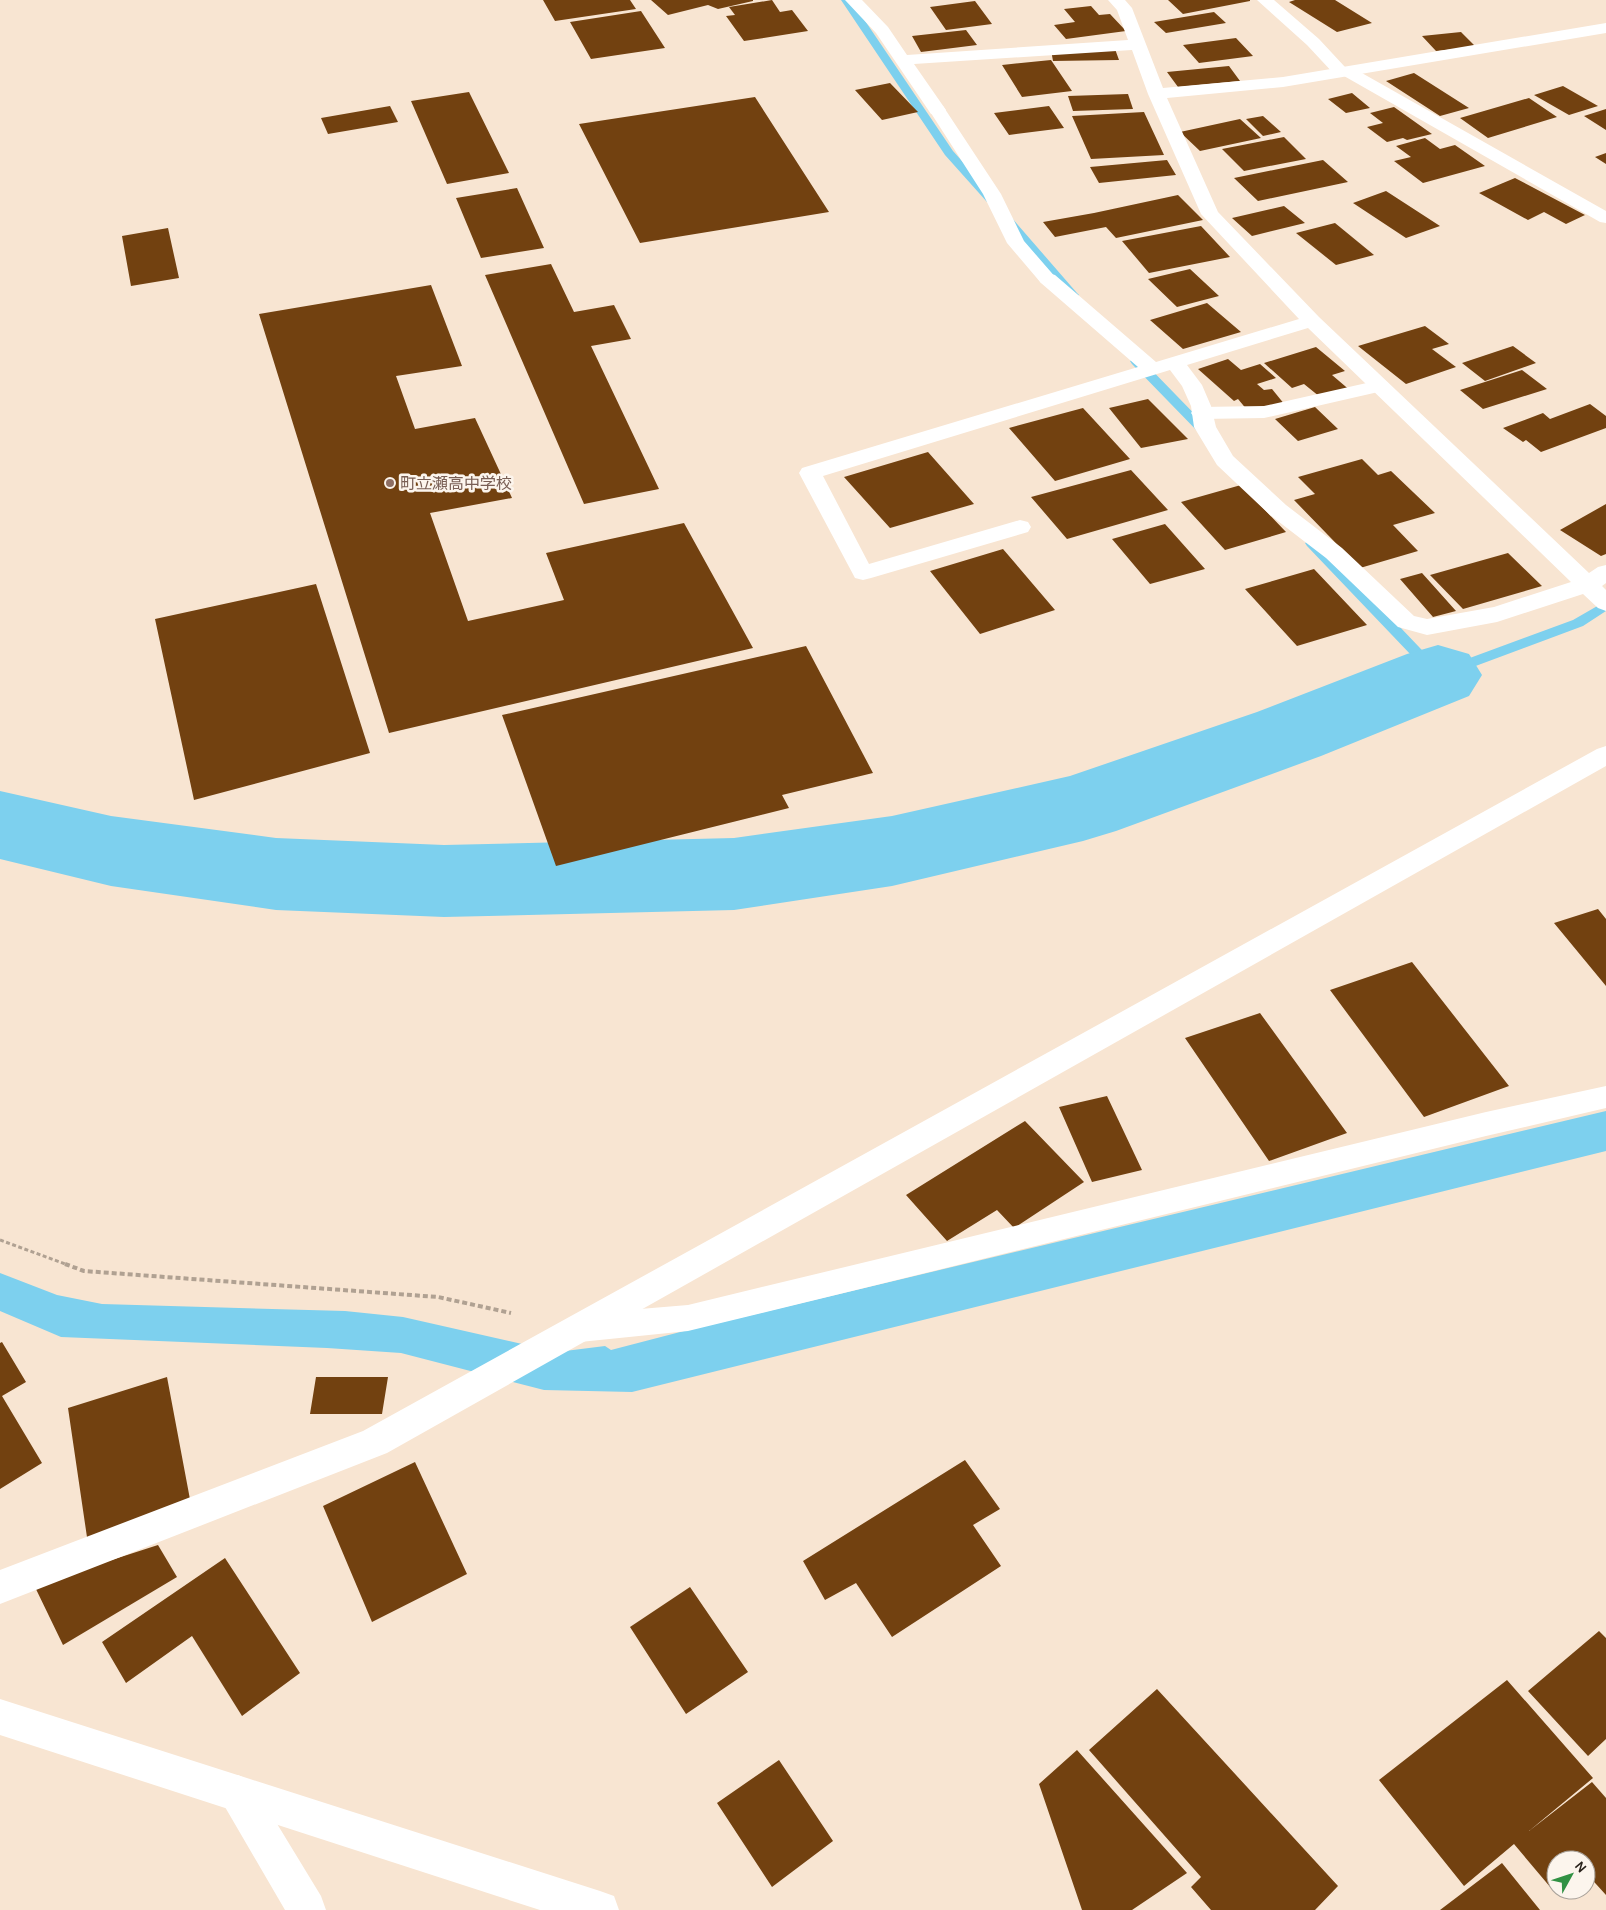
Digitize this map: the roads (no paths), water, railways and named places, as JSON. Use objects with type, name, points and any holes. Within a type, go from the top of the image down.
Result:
[{"type":"street","points":[[853,0],[882,30],[937,110]]},
{"type":"street","points":[[1116,0],[1124,8],[1157,94],[1210,214],[1312,321],[1380,386],[1597,578],[1606,603]]},
{"type":"street","points":[[1157,94],[1283,82],[1606,28]]},
{"type":"street","points":[[903,60],[1098,46],[1138,46]]},
{"type":"street","points":[[1048,278],[1164,367],[1192,385],[1205,427],[1225,460],[1278,510],[1334,553],[1406,622],[1427,627],[1497,614],[1597,578]]},
{"type":"street","points":[[1020,527],[863,573],[810,473],[1312,321]]},
{"type":"street","points":[[0,1587],[376,1442],[1606,755]]},
{"type":"street","points":[[0,1717],[600,1910]]},
{"type":"street","points":[[238,1794],[307,1910]]},
{"type":"lane","points":[[1266,0],[1344,72],[1606,218]]},
{"type":"lane","points":[[937,110],[992,194],[1016,243],[1048,278]]},
{"type":"lane","points":[[1202,413],[1264,412],[1380,386]]},
{"type":"lane","points":[[580,1328],[688,1318],[1476,1126],[1606,1097]]},
{"type":"water","points":[[1606,1111],[1606,1151],[632,1392],[544,1390],[401,1353],[327,1348],[61,1337],[0,1311],[0,1273],[57,1295],[102,1304],[345,1311],[403,1317],[557,1352],[605,1346],[611,1350]]},
{"type":"waterway","points":[[846,0],[949,153],[991,200]]},
{"type":"waterway","points":[[1007,219],[1073,295]]},
{"type":"waterway","points":[[1136,361],[1208,435]]},
{"type":"waterway","points":[[1312,543],[1438,675],[1578,623],[1606,605]]},
{"type":"waterway","points":[[0,825],[111,851],[276,874],[444,881],[734,874],[892,851],[1083,807],[1289,734],[1438,675]]},
{"type":"place","name":"町立瀬高中学校","points":[[390,483]]}]
